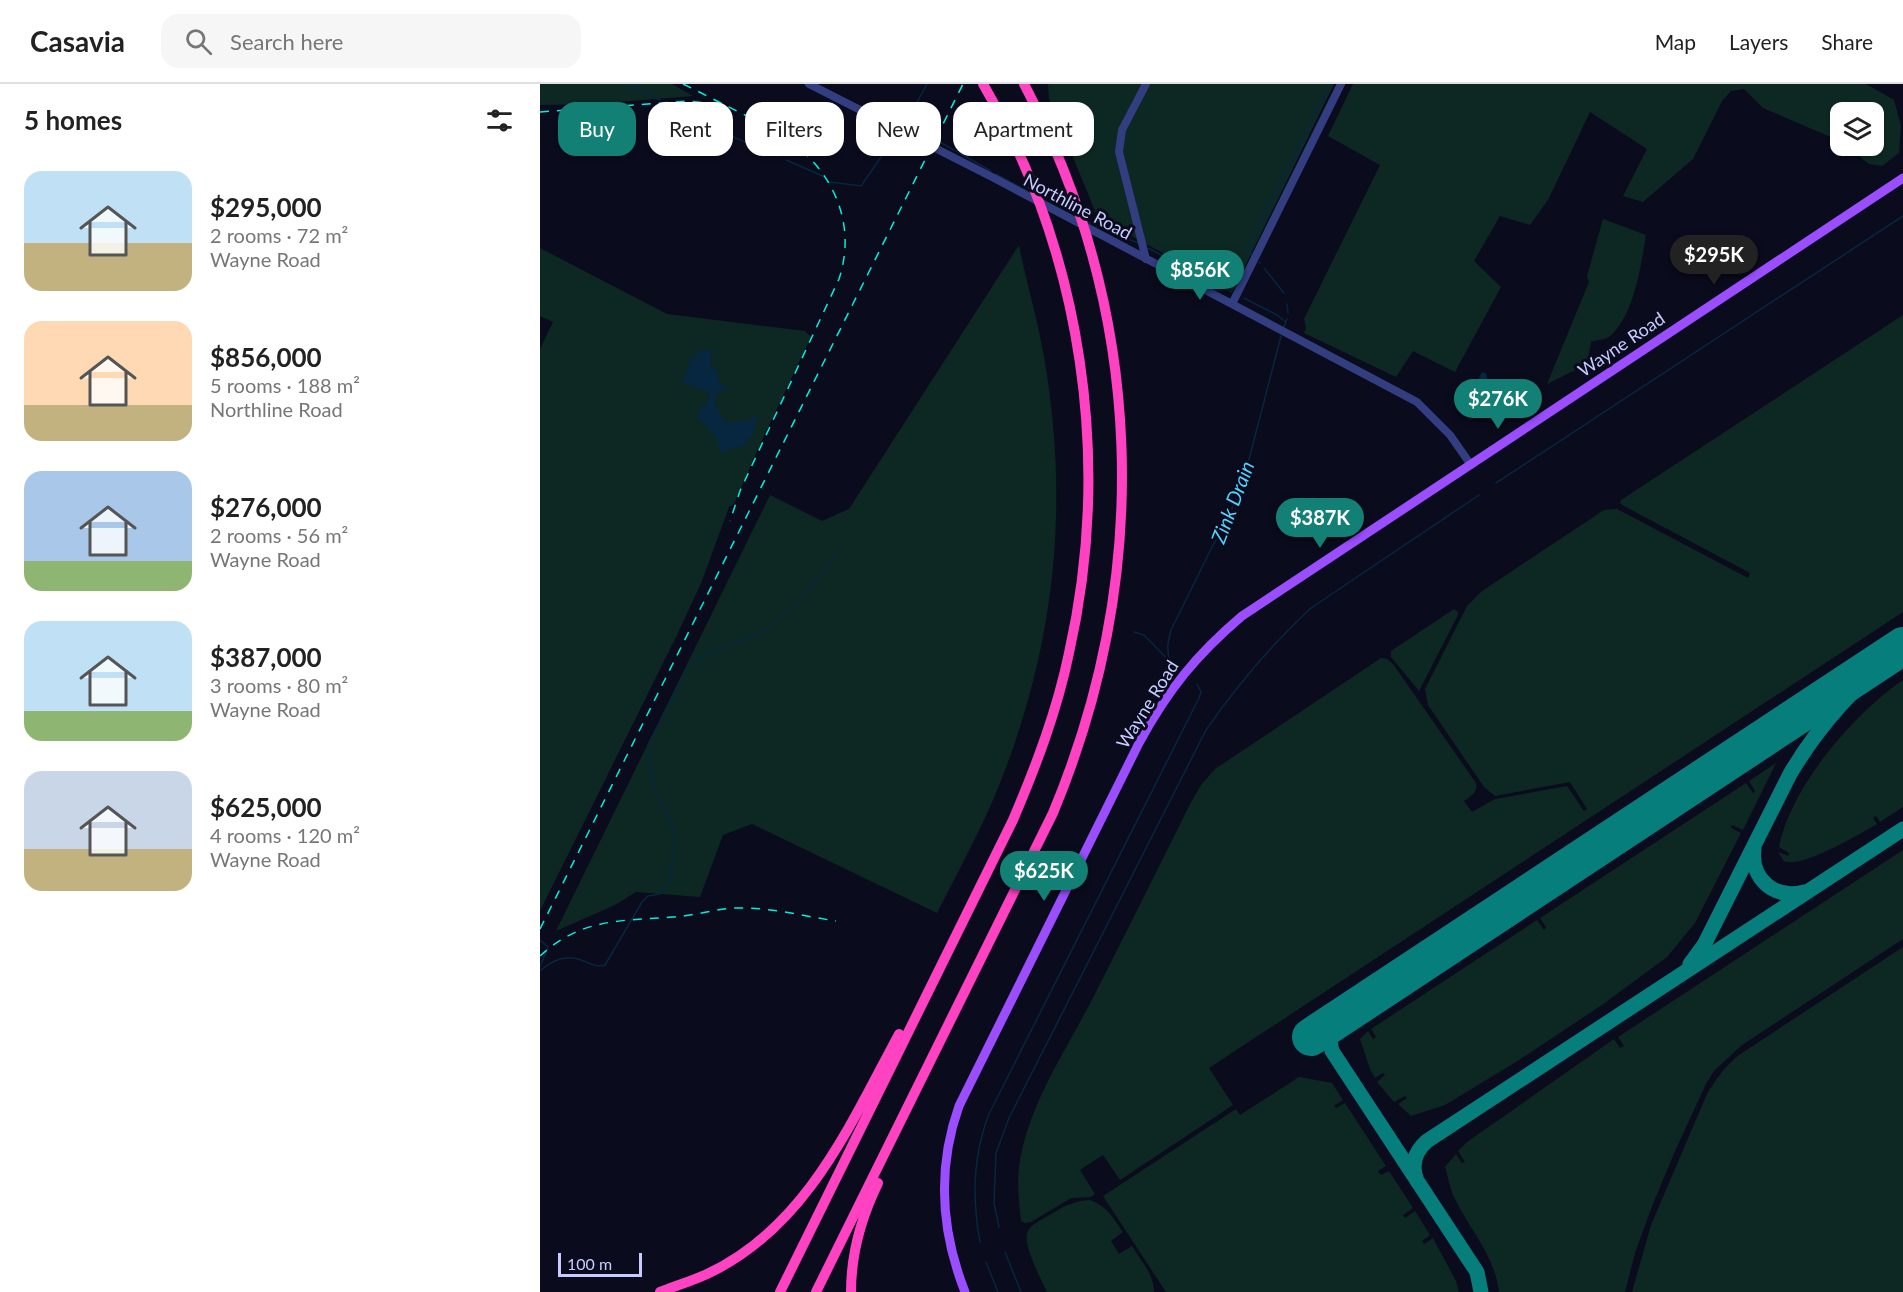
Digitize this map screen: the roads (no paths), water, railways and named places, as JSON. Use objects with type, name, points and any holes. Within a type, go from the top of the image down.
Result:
[{"type":"highway","points":[[780,1292],[1013,820],[1037,763],[1064,677],[1080,595],[1086,546],[1088,495],[1085,408],[1073,321],[1061,267],[1030,180],[1008,129],[984,84]]},
{"type":"highway","points":[[816,1292],[1053,813],[1067,779],[1095,692],[1114,599],[1122,516],[1120,417],[1113,355],[1090,250],[1075,201],[1052,143],[1024,84]]},
{"type":"highway","points":[[660,1292],[708,1274],[738,1256],[767,1234],[803,1197],[835,1153],[905,1023],[948,951]]},
{"type":"highway","points":[[850,1292],[855,1245],[863,1217],[952,1032],[980,963]]},
{"type":"main road","name":"Wayne Road","points":[[966,1292],[954,1261],[944,1207],[946,1159],[954,1118],[973,1075],[1150,723],[1188,669],[1211,642],[1242,616],[1903,178]]},
{"type":"street","name":"Northline Road","points":[[809,84],[1417,402],[1441,423],[1471,465]]},
{"type":"street","points":[[1146,84],[1122,130],[1119,152],[1146,259]]},
{"type":"street","points":[[1232,304],[1341,84]]},
{"type":"water","points":[[712,349],[711,367],[718,371],[720,383],[730,390],[723,390],[716,394],[714,403],[726,422],[748,421],[758,414],[752,436],[747,439],[745,446],[727,449],[723,455],[718,446],[718,439],[697,417],[710,393],[704,389],[696,389],[695,384],[693,387],[677,379],[684,379],[688,367],[692,364],[687,361],[697,356],[697,351]]},
{"type":"water","points":[[1482,372],[1486,373],[1490,397],[1508,403],[1506,418],[1497,421],[1486,417],[1485,410],[1477,407],[1474,398],[1475,390]]},
{"type":"waterway","name":"Zink Drain","points":[[627,84],[660,100]]},
{"type":"waterway","points":[[917,102],[927,84]]},
{"type":"waterway","points":[[1253,256],[1247,248],[1330,84]]},
{"type":"waterway","name":"Zink Drain","points":[[733,137],[745,142]]},
{"type":"waterway","name":"Zink Drain","points":[[941,143],[991,171]]},
{"type":"waterway","name":"Zink Drain","points":[[830,182],[861,186],[882,156]]},
{"type":"waterway","name":"Zink Drain","points":[[786,160],[825,177]]},
{"type":"waterway","name":"Zink Drain","points":[[996,174],[1027,191]]},
{"type":"waterway","name":"Zink Drain","points":[[1047,202],[1072,215]]},
{"type":"waterway","points":[[1496,483],[1903,216]]},
{"type":"waterway","name":"Zink Drain","points":[[1085,221],[1138,243]]},
{"type":"waterway","name":"Zink Drain","points":[[1148,248],[1232,292]]},
{"type":"waterway","points":[[1264,268],[1284,293]]},
{"type":"waterway","name":"Zink Drain","points":[[1244,298],[1286,322]]},
{"type":"waterway","points":[[1287,304],[1288,313]]},
{"type":"waterway","name":"Zink Drain","points":[[1284,327],[1287,319]]},
{"type":"waterway","name":"Zink Drain","points":[[1170,662],[1168,646],[1171,630],[1213,545],[1226,525],[1247,467],[1281,336]]},
{"type":"waterway","points":[[999,1227],[994,1203],[996,1153],[1009,1118],[1206,730],[1255,666],[1311,608],[1479,495]]},
{"type":"waterway","points":[[540,971],[549,964],[564,958],[575,958],[596,966],[605,965],[642,902],[648,896],[660,894],[670,881],[675,832],[653,785],[648,744],[688,664],[765,630],[802,599],[840,549]]},
{"type":"waterway","points":[[1134,632],[1144,635],[1173,665]]},
{"type":"waterway","points":[[980,1242],[975,1193],[977,1161],[989,1114],[1199,698],[1201,692],[1197,684]]},
{"type":"waterway","points":[[540,940],[548,947],[540,967]]},
{"type":"waterway","points":[[1005,1252],[1021,1292]]},
{"type":"waterway","points":[[986,1262],[998,1292]]},
{"type":"railway","points":[[683,84],[772,128],[799,147],[814,162],[836,197],[845,237],[844,257],[839,279],[740,491],[730,521]]},
{"type":"railway","points":[[540,929],[963,84]]},
{"type":"railway","points":[[675,102],[698,102]]},
{"type":"railway","points":[[540,112],[648,104]]},
{"type":"railway","points":[[540,956],[571,934],[586,928],[619,921],[736,908],[773,910],[836,921]]}]
